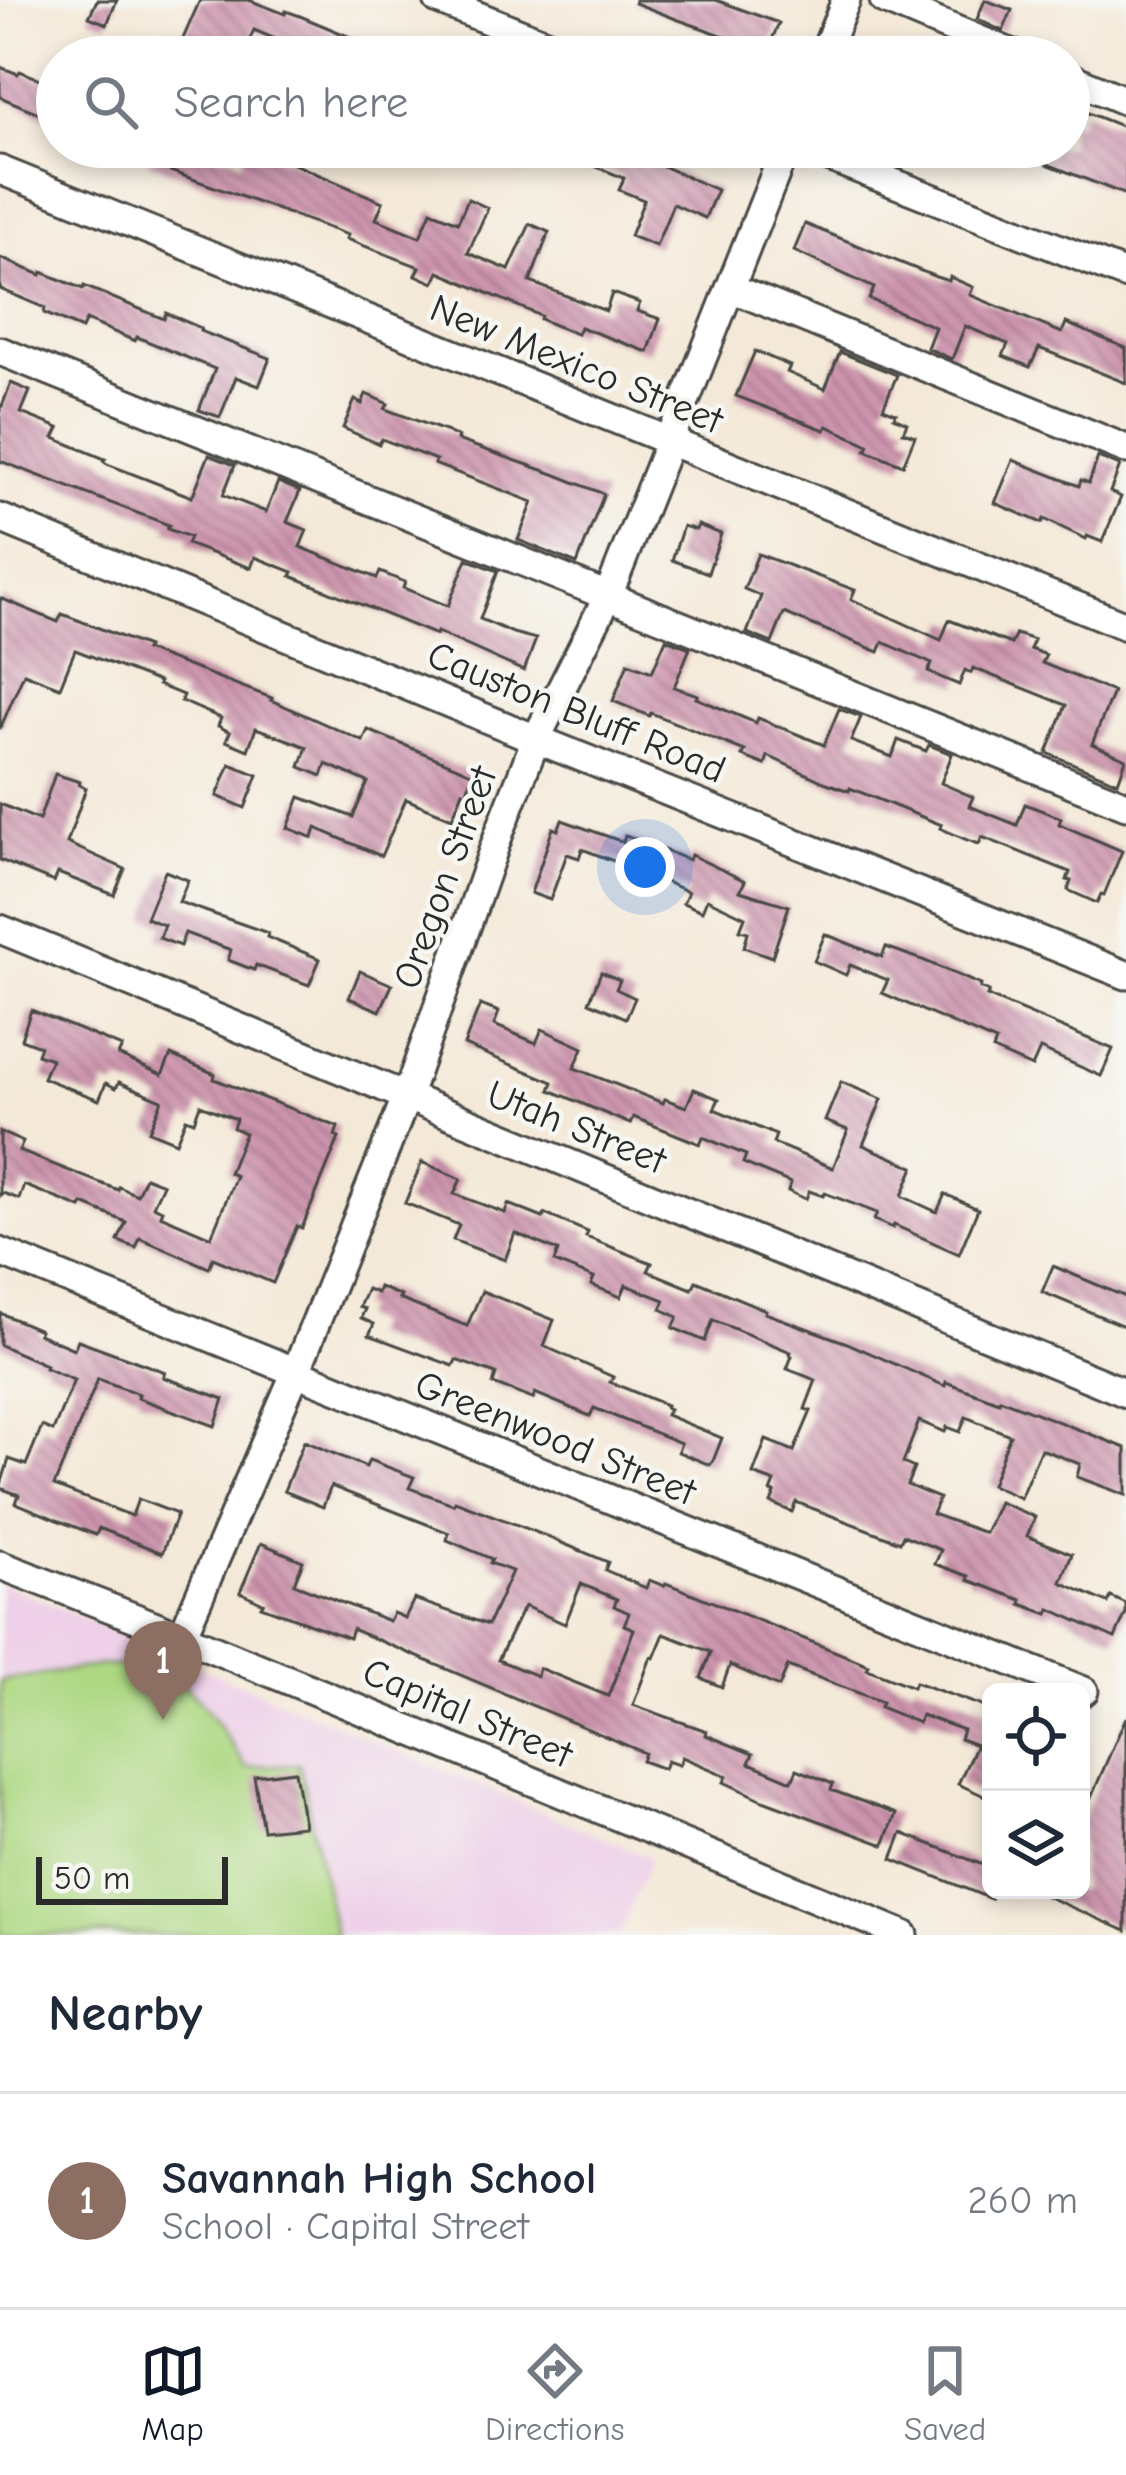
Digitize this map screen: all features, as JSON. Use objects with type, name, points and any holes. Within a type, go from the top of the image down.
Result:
[{"type":"street","points":[[439,0],[528,36]]},
{"type":"street","points":[[831,36],[846,0]]},
{"type":"street","points":[[884,0],[970,36]]},
{"type":"street","points":[[1090,86],[1126,101]]},
{"type":"street","name":"Oregon Street","points":[[182,1636],[296,1374],[406,1098],[536,739],[608,596],[778,168]]},
{"type":"street","points":[[856,168],[1126,275]]},
{"type":"street","name":"New Mexico Street","points":[[0,170],[1126,626]]},
{"type":"street","points":[[731,288],[1126,449]]},
{"type":"street","points":[[0,350],[1126,805]]},
{"type":"street","name":"Causton Bluff Road","points":[[0,518],[1126,975]]},
{"type":"street","name":"Utah Street","points":[[0,929],[1126,1393]]},
{"type":"street","name":"Greenwood Street","points":[[0,1252],[1064,1683]]},
{"type":"street","name":"Capital Street","points":[[0,1565],[904,1935]]},
{"type":"shaded area","points":[[0,1583],[651,1858],[619,1935],[0,1935]]},
{"type":"green space","points":[[103,1665],[155,1671],[182,1684],[213,1717],[246,1767],[299,1764],[335,1935],[0,1935],[0,1681]]},
{"type":"building","points":[[97,0],[117,0],[107,24],[89,17]]},
{"type":"building","points":[[200,0],[249,0],[348,36],[268,36],[254,30],[251,36],[184,36]]},
{"type":"building","points":[[716,0],[779,23],[773,36],[724,36],[635,3]]},
{"type":"building","points":[[985,0],[1012,10],[1003,31],[977,19]]},
{"type":"building","points":[[0,67],[36,77],[36,112],[0,97]]},
{"type":"building","points":[[1090,114],[1126,128],[1126,195],[1057,168],[1090,168]]},
{"type":"building","points":[[162,168],[303,168],[383,202],[376,219],[420,237],[431,211],[458,222],[468,199],[488,208],[468,253],[509,270],[530,224],[549,232],[530,282],[606,311],[612,293],[640,303],[637,311],[660,319],[648,352],[580,327],[577,334],[439,272],[434,283],[416,275],[420,267],[346,239],[348,235]]},
{"type":"building","points":[[599,168],[667,168],[717,190],[705,218],[673,204],[656,246],[630,236],[644,200],[619,190],[624,178]]},
{"type":"building","points":[[805,224],[936,277],[949,281],[950,277],[973,287],[970,295],[1062,333],[1066,323],[1126,348],[1126,383],[1039,348],[1030,367],[1003,356],[1008,344],[965,326],[952,359],[927,348],[935,327],[869,299],[874,288],[794,251]]},
{"type":"building","points":[[0,258],[164,319],[166,313],[270,358],[259,386],[236,377],[220,417],[199,410],[215,369],[86,320],[82,329],[44,313],[45,308],[0,289]]},
{"type":"building","points":[[755,351],[825,389],[840,352],[897,375],[883,408],[907,423],[903,432],[915,436],[903,465],[827,426],[825,430],[736,396]]},
{"type":"building","points":[[11,383],[30,391],[21,413],[59,428],[54,438],[192,497],[209,455],[235,465],[223,495],[266,512],[278,482],[300,491],[287,522],[307,530],[300,547],[377,578],[380,572],[405,582],[403,588],[448,606],[467,559],[498,571],[480,619],[536,639],[524,671],[255,557],[251,568],[187,544],[190,537],[167,529],[169,525],[0,461],[0,405]]},
{"type":"building","points":[[366,394],[388,404],[385,409],[457,440],[604,494],[577,564],[518,540],[533,502],[434,464],[436,460],[343,428],[355,400],[362,404]]},
{"type":"building","points":[[1098,457],[1120,466],[1110,492],[1121,497],[1102,542],[995,503],[1013,460],[1079,486],[1081,480],[1089,483]]},
{"type":"building","points":[[698,525],[721,534],[708,573],[672,560],[683,526],[696,530]]},
{"type":"building","points":[[758,554],[855,590],[851,599],[941,640],[949,620],[1011,644],[1016,634],[1034,640],[1030,649],[1046,655],[1042,663],[1113,692],[1092,744],[1126,759],[1118,782],[1047,753],[1066,705],[973,668],[971,673],[965,670],[959,685],[928,672],[932,664],[883,642],[879,652],[784,613],[772,643],[747,633],[761,596],[744,589]]},
{"type":"building","points":[[0,598],[58,622],[62,614],[104,630],[272,698],[363,741],[368,730],[460,768],[473,774],[466,793],[463,791],[452,818],[406,799],[381,856],[316,828],[313,838],[288,828],[300,797],[353,817],[368,782],[326,764],[322,776],[300,767],[307,747],[256,728],[248,750],[226,741],[230,732],[218,726],[221,718],[181,701],[183,695],[75,650],[60,687],[24,673],[0,729]]},
{"type":"building","points":[[666,639],[690,648],[674,687],[698,695],[696,698],[824,745],[839,709],[861,717],[851,741],[892,757],[898,740],[926,751],[929,745],[952,754],[941,783],[973,797],[969,806],[1017,825],[1025,804],[1122,851],[1104,895],[1097,903],[1068,890],[1070,872],[982,837],[979,844],[965,839],[940,828],[942,825],[768,756],[765,765],[742,756],[745,751],[613,701],[628,663],[652,672]]},
{"type":"building","points":[[230,764],[258,775],[245,808],[217,796]]},
{"type":"building","points":[[55,774],[86,788],[67,843],[125,869],[114,895],[58,873],[54,882],[0,860],[0,804],[39,820]]},
{"type":"building","points":[[562,820],[623,842],[625,835],[689,860],[691,855],[745,881],[740,891],[789,906],[772,957],[744,947],[748,932],[740,930],[745,917],[707,899],[702,911],[683,903],[688,892],[582,849],[579,858],[567,854],[550,900],[531,893],[553,828],[558,830]]},
{"type":"building","points":[[165,871],[188,880],[179,902],[268,933],[267,937],[320,959],[309,985],[228,960],[231,950],[185,933],[180,946],[159,938],[164,925],[146,918]]},
{"type":"building","points":[[825,934],[882,957],[886,947],[925,961],[981,985],[989,992],[987,996],[1113,1049],[1101,1076],[1040,1049],[1032,1067],[993,1050],[996,1042],[882,993],[888,980],[850,965],[846,975],[814,961]]},
{"type":"building","points":[[360,971],[392,985],[380,1011],[349,998]]},
{"type":"building","points":[[601,972],[620,980],[616,989],[635,998],[626,1018],[589,1002]]},
{"type":"building","points":[[480,1005],[499,1012],[494,1025],[536,1043],[542,1029],[583,1048],[574,1068],[663,1103],[665,1099],[686,1107],[694,1089],[719,1099],[714,1109],[776,1135],[773,1143],[833,1168],[848,1130],[825,1121],[841,1082],[882,1099],[863,1145],[914,1167],[902,1196],[937,1212],[945,1194],[978,1209],[959,1254],[874,1220],[877,1213],[825,1193],[809,1191],[806,1199],[788,1191],[791,1183],[743,1163],[746,1155],[703,1137],[700,1144],[633,1117],[630,1124],[550,1090],[553,1082],[464,1045]]},
{"type":"building","points":[[31,1010],[122,1047],[118,1055],[162,1075],[171,1055],[215,1074],[214,1079],[338,1127],[335,1136],[339,1138],[302,1228],[297,1226],[273,1283],[213,1258],[209,1268],[140,1238],[136,1248],[118,1241],[126,1222],[24,1185],[19,1199],[0,1196],[0,1132],[23,1142],[19,1151],[118,1190],[137,1195],[145,1177],[163,1184],[153,1206],[162,1210],[160,1215],[211,1237],[236,1176],[229,1173],[245,1133],[233,1128],[236,1119],[200,1105],[194,1121],[186,1118],[176,1142],[149,1131],[162,1100],[119,1082],[116,1088],[106,1083],[99,1100],[43,1078],[51,1059],[37,1054],[40,1046],[21,1039]]},
{"type":"building","points":[[422,1162],[461,1179],[454,1194],[505,1213],[508,1204],[543,1218],[545,1214],[588,1232],[586,1237],[652,1263],[648,1271],[692,1289],[696,1281],[945,1386],[946,1382],[1000,1399],[1126,1448],[1126,1495],[1077,1477],[1080,1464],[1041,1449],[1020,1498],[991,1485],[1010,1435],[966,1417],[960,1432],[947,1427],[945,1432],[919,1421],[903,1463],[914,1468],[907,1485],[939,1498],[932,1514],[985,1533],[999,1502],[1035,1517],[1027,1536],[1072,1554],[1061,1582],[1108,1603],[1111,1597],[1126,1604],[1115,1638],[1050,1609],[1048,1614],[1021,1604],[1022,1600],[935,1564],[941,1550],[903,1535],[900,1542],[796,1502],[792,1512],[771,1503],[775,1482],[753,1474],[766,1440],[794,1451],[811,1411],[805,1409],[816,1380],[787,1369],[791,1352],[713,1320],[705,1341],[673,1328],[678,1317],[661,1309],[665,1300],[626,1285],[621,1297],[591,1285],[594,1278],[554,1262],[558,1251],[515,1233],[505,1260],[453,1240],[459,1225],[405,1203]]},
{"type":"building","points":[[1053,1266],[1126,1297],[1126,1327],[1042,1292]]},
{"type":"building","points":[[379,1287],[467,1326],[482,1291],[554,1320],[544,1346],[613,1377],[610,1382],[666,1405],[666,1415],[722,1438],[713,1461],[710,1465],[678,1452],[681,1443],[594,1408],[590,1416],[535,1393],[533,1399],[493,1384],[496,1374],[456,1360],[453,1366],[369,1335],[374,1324],[361,1318],[365,1309],[359,1307],[367,1289],[377,1293]]},
{"type":"building","points":[[0,1313],[74,1349],[78,1340],[224,1399],[215,1426],[98,1379],[54,1486],[132,1516],[138,1499],[177,1514],[162,1553],[99,1528],[96,1535],[57,1520],[16,1503],[19,1495],[0,1488],[9,1459],[26,1465],[42,1426],[53,1431],[74,1380],[0,1345]]},
{"type":"building","points":[[304,1441],[366,1467],[369,1460],[414,1477],[409,1488],[455,1501],[608,1562],[605,1570],[646,1588],[649,1580],[666,1583],[913,1687],[915,1682],[982,1706],[982,1795],[958,1784],[976,1745],[960,1739],[963,1730],[921,1715],[918,1723],[880,1707],[882,1702],[788,1666],[779,1687],[730,1665],[722,1687],[701,1678],[711,1652],[664,1634],[633,1705],[707,1731],[706,1735],[753,1754],[749,1763],[792,1781],[797,1769],[833,1784],[831,1790],[896,1814],[884,1845],[763,1800],[724,1782],[727,1776],[682,1757],[679,1765],[667,1761],[664,1769],[642,1761],[645,1753],[352,1629],[349,1638],[261,1606],[263,1603],[240,1592],[261,1543],[303,1561],[294,1584],[389,1621],[393,1613],[405,1618],[414,1599],[488,1625],[512,1571],[447,1540],[449,1533],[331,1486],[323,1507],[284,1491]],"holes":[[[581,1584],[617,1599],[614,1606],[629,1613],[624,1625],[634,1629],[608,1696],[539,1668],[537,1676],[498,1660],[524,1606],[565,1624]]]},
{"type":"building","points":[[1126,1717],[1126,1931],[1053,1899],[1090,1899],[1090,1800]]},
{"type":"building","points":[[295,1771],[304,1826],[263,1830],[254,1776]]},
{"type":"building","points":[[902,1833],[982,1864],[982,1895],[892,1859]]},
{"type":"place","name":"Savannah High School","points":[[163,1720]]}]
